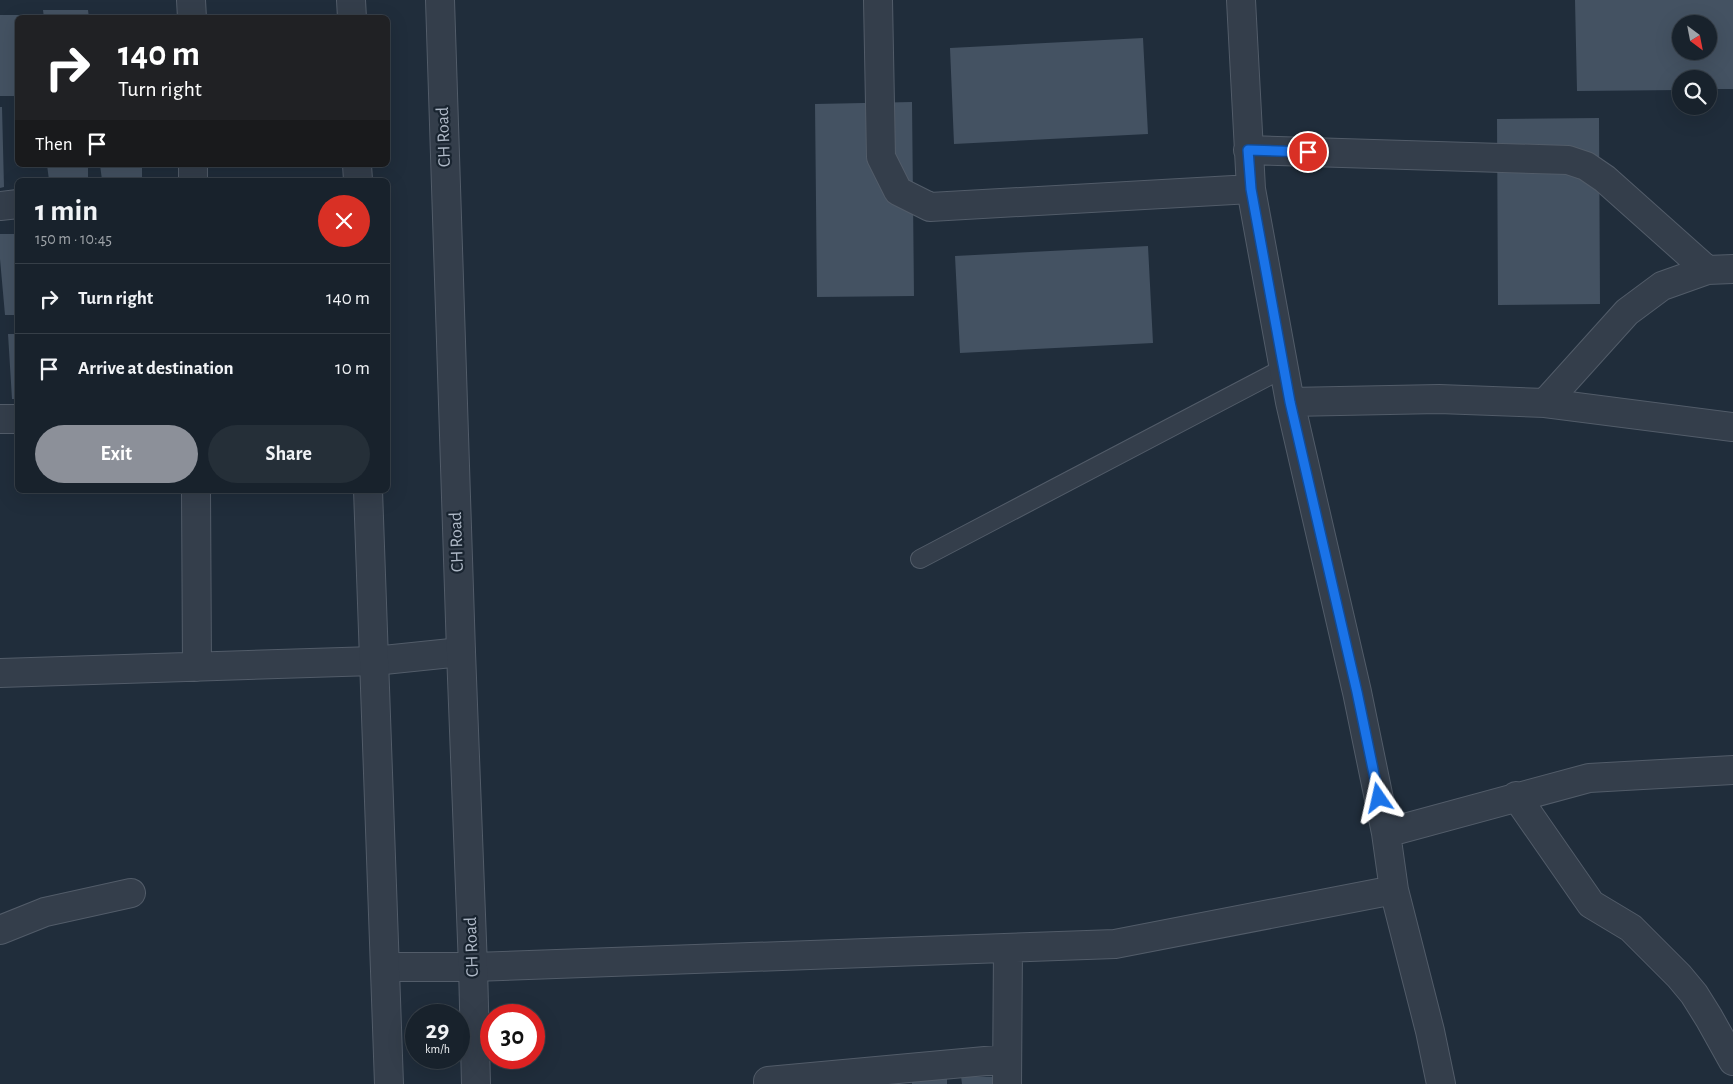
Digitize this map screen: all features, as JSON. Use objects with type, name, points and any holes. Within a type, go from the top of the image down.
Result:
[{"type":"street","points":[[192,0],[192,15]]},
{"type":"street","points":[[352,0],[352,15]]},
{"type":"street","name":"CH Road","points":[[440,0],[460,652],[476,1084]]},
{"type":"street","points":[[878,0],[881,157],[898,191],[930,208],[1251,189]]},
{"type":"street","points":[[1241,0],[1251,189],[1290,402],[1355,682],[1386,833],[1394,890],[1430,1031],[1441,1084]]},
{"type":"street","points":[[1248,150],[1568,160],[1586,166],[1605,179],[1720,269]]},
{"type":"street","points":[[0,206],[15,204]]},
{"type":"street","points":[[1545,404],[1627,312],[1662,286],[1720,269]]},
{"type":"street","points":[[1290,402],[1439,399],[1545,404],[1733,427]]},
{"type":"street","points":[[0,419],[15,418]]},
{"type":"street","points":[[196,493],[198,667]]},
{"type":"street","points":[[368,493],[389,1084]]},
{"type":"street","points":[[0,673],[374,661],[460,652]]},
{"type":"street","points":[[1386,833],[1516,796],[1589,778],[1733,770]]},
{"type":"street","points":[[1516,796],[1591,904],[1631,928],[1679,976],[1694,994],[1733,1061]]},
{"type":"street","points":[[385,967],[473,967],[1115,944],[1394,890]]},
{"type":"street","points":[[0,930],[45,912],[131,893]]},
{"type":"street","points":[[768,1084],[768,1081],[903,1077],[1007,1071],[1008,948]]},
{"type":"lane","points":[[920,558],[1284,368]]},
{"type":"building","points":[[1575,0],[1733,0],[1733,89],[1717,89],[1717,70],[1672,70],[1672,90],[1577,91]]},
{"type":"building","points":[[43,10],[88,10],[89,15],[44,15]]},
{"type":"building","points":[[0,15],[15,15],[15,96],[0,96]]},
{"type":"building","points":[[1143,38],[1148,134],[954,144],[950,48]]},
{"type":"building","points":[[912,102],[914,296],[817,297],[815,104]]},
{"type":"building","points":[[0,107],[2,107],[4,187],[0,188]]},
{"type":"building","points":[[1599,118],[1600,304],[1498,305],[1497,119]]},
{"type":"building","points":[[47,167],[88,167],[88,178],[49,178]]},
{"type":"building","points":[[100,167],[142,167],[142,178],[102,178]]},
{"type":"building","points":[[0,234],[15,234],[15,315],[5,315],[0,259]]},
{"type":"building","points":[[1148,246],[1153,343],[960,353],[955,256]]},
{"type":"building","points":[[8,334],[15,334],[15,399],[12,399]]},
{"type":"building","points":[[961,1076],[997,1077],[996,1084],[962,1084]]},
{"type":"building","points":[[912,1077],[947,1078],[947,1084],[912,1084]]},
{"type":"route","points":[[1308,152],[1248,150],[1251,189],[1290,402],[1357,692],[1379,798]]}]
